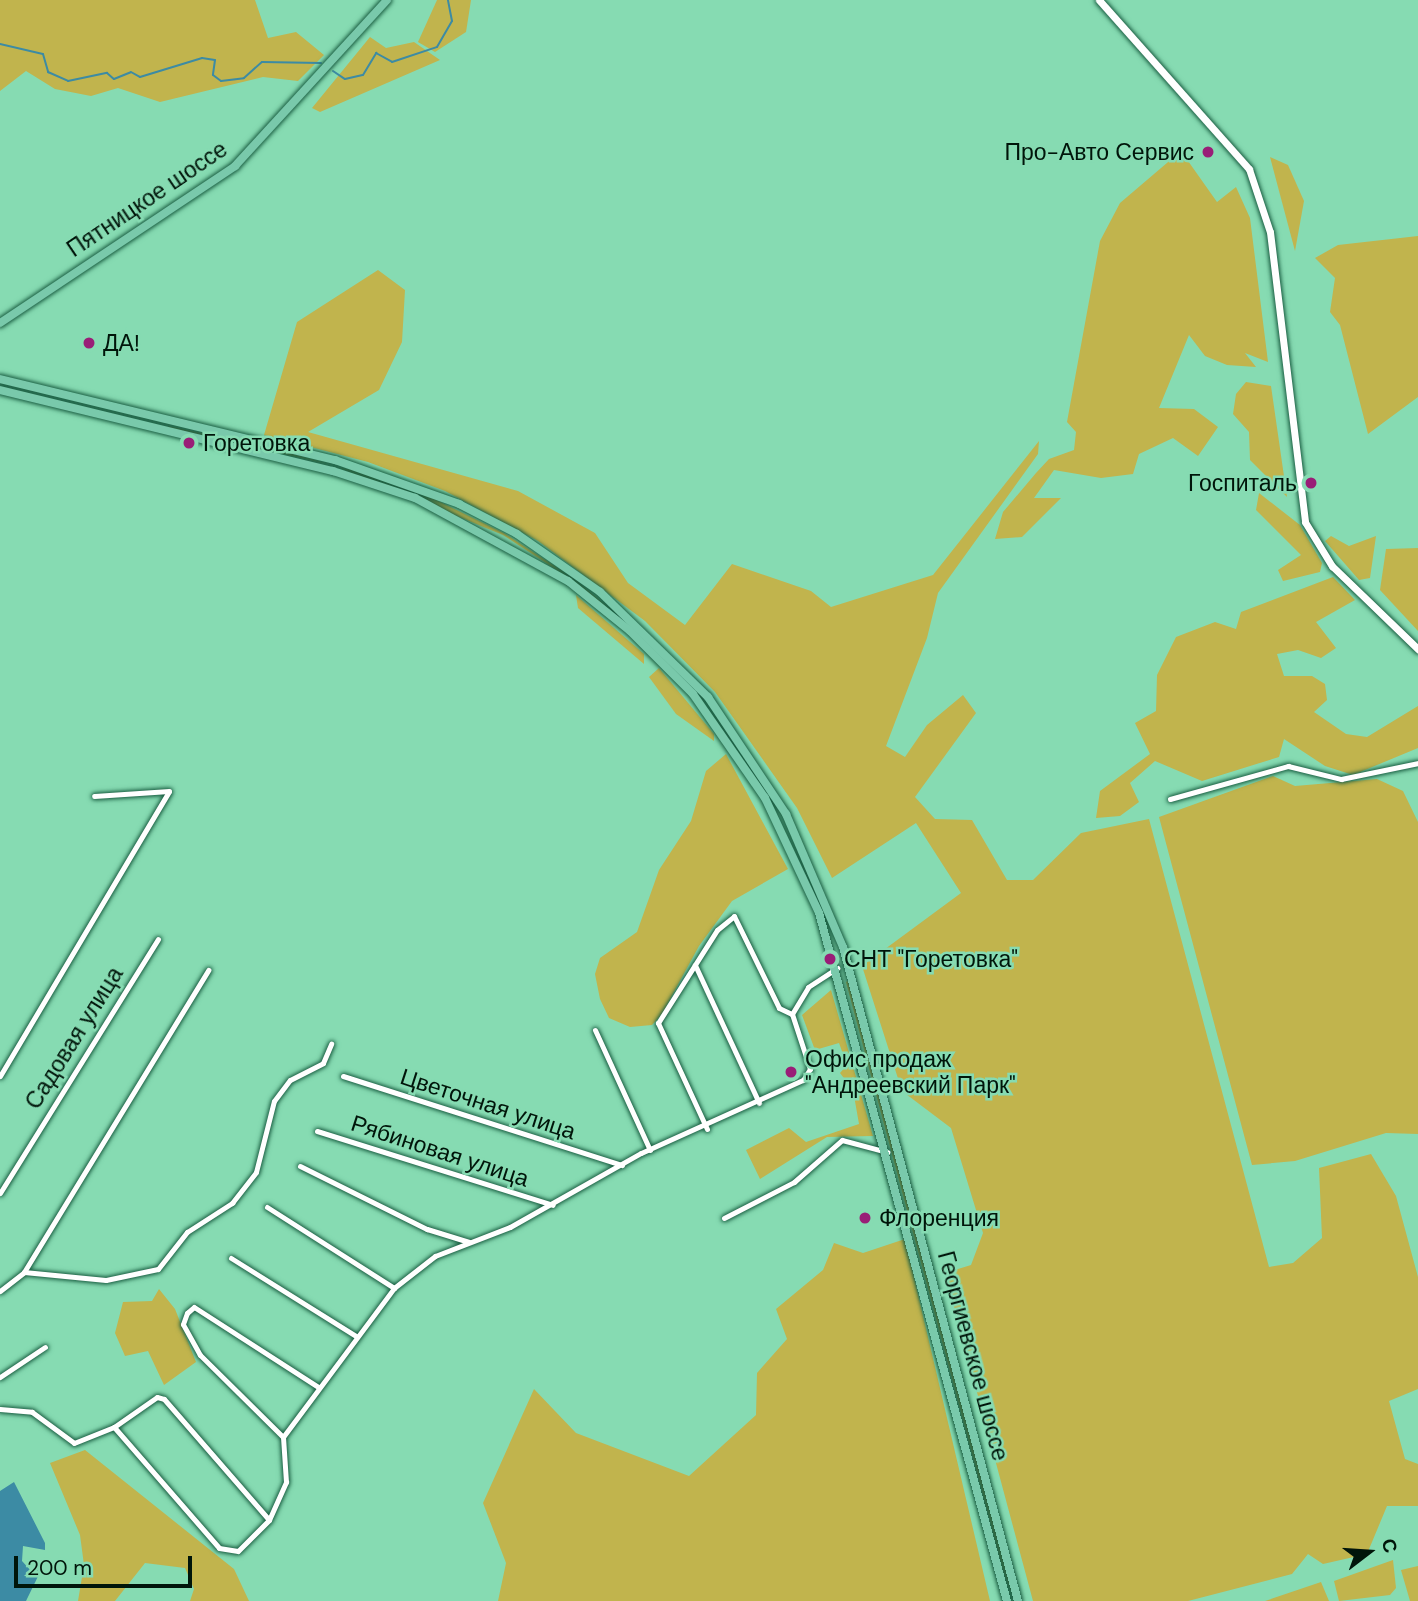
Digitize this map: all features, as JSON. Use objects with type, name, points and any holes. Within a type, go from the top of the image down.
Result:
[{"type":"main road","name":"Пятницкое шоссе","points":[[2,323],[235,166],[387,0]]},
{"type":"main road","points":[[1099,0],[1249,169],[1270,232],[1305,523],[1332,566],[1418,649]]},
{"type":"main road","points":[[0,374],[11,382]]},
{"type":"main road","name":"Георгиевское шоссе","points":[[0,379],[335,460],[459,504],[517,534],[600,592],[708,697],[786,814],[843,947],[1018,1601]]},
{"type":"main road","name":"Георгиевское шоссе","points":[[0,390],[390,488],[499,538],[568,581],[646,645],[724,735],[799,861],[838,968],[1007,1601]]},
{"type":"street","points":[[1170,799],[1288,766],[1341,779],[1418,763]]},
{"type":"street","points":[[0,1076],[169,791],[94,796]]},
{"type":"street","points":[[114,1427],[219,1548],[238,1551],[269,1520],[286,1482],[283,1437],[394,1288],[435,1256],[553,1205],[650,1150],[707,1129],[803,1080],[810,1069],[792,1014],[779,1008],[734,916],[695,965],[658,1023],[707,1129]]},
{"type":"street","name":"Садовая улица","points":[[0,1194],[158,939]]},
{"type":"street","points":[[695,965],[759,1103]]},
{"type":"street","points":[[792,1014],[808,987],[838,968]]},
{"type":"street","points":[[0,1291],[24,1272],[208,970]]},
{"type":"street","points":[[594,1030],[650,1150]]},
{"type":"street","points":[[24,1272],[106,1280],[158,1269],[187,1232],[232,1203],[256,1172],[274,1101],[290,1080],[323,1063],[331,1044]]},
{"type":"street","name":"Цветочная улица","points":[[343,1076],[622,1165]]},
{"type":"street","name":"Рябиновая улица","points":[[317,1131],[553,1205]]},
{"type":"street","points":[[724,1218],[794,1182],[842,1140],[887,1152]]},
{"type":"street","points":[[300,1166],[427,1229],[471,1242]]},
{"type":"street","points":[[267,1207],[394,1288]]},
{"type":"street","points":[[231,1258],[356,1336]]},
{"type":"street","points":[[283,1437],[200,1355],[183,1324],[194,1307],[318,1387]]},
{"type":"street","points":[[0,1377],[45,1347]]},
{"type":"street","points":[[0,1409],[32,1412],[74,1443],[114,1427],[157,1397],[164,1399],[269,1520]]},
{"type":"shaded area","points":[[0,0],[255,0],[268,38],[296,32],[324,55],[298,81],[263,77],[160,102],[118,88],[91,96],[55,89],[26,71],[0,91]]},
{"type":"shaded area","points":[[437,0],[471,0],[466,32],[435,52],[418,42]]},
{"type":"shaded area","points":[[370,37],[386,48],[414,42],[440,60],[320,112],[312,108]]},
{"type":"shaded area","points":[[1181,151],[1217,202],[1236,187],[1250,218],[1268,362],[1245,353],[1256,367],[1227,365],[1205,356],[1189,335],[1159,408],[1194,409],[1218,427],[1198,456],[1173,438],[1139,454],[1133,474],[1101,478],[1054,470],[1034,498],[1061,498],[1022,537],[995,539],[1003,512],[1036,473],[1049,459],[1074,450],[1076,432],[1067,422],[1100,241],[1120,203]]},
{"type":"shaded area","points":[[1270,157],[1288,165],[1304,201],[1295,251]]},
{"type":"shaded area","points":[[1418,236],[1418,397],[1368,434],[1340,325],[1330,312],[1335,278],[1315,258],[1338,245]]},
{"type":"shaded area","points":[[378,270],[405,290],[402,342],[379,390],[308,432],[518,491],[595,533],[628,583],[685,625],[732,564],[811,591],[831,607],[933,575],[1039,441],[1038,454],[938,593],[927,638],[886,746],[905,757],[927,725],[963,695],[976,713],[915,797],[935,819],[972,820],[1007,880],[1033,880],[1081,833],[1149,819],[1269,1267],[1293,1263],[1322,1238],[1319,1168],[1371,1154],[1396,1196],[1418,1277],[1418,1389],[1389,1401],[1405,1459],[1418,1464],[1418,1506],[1387,1506],[1367,1554],[1323,1564],[1308,1554],[1292,1574],[1188,1601],[1033,1601],[945,1273],[971,1265],[983,1233],[951,1128],[902,1091],[862,966],[961,893],[916,823],[832,878],[797,808],[715,692],[645,621],[538,541],[445,491],[368,462],[264,435],[297,322]]},
{"type":"shaded area","points":[[1246,382],[1271,386],[1287,497],[1250,460],[1249,432],[1233,414],[1236,394]]},
{"type":"shaded area","points":[[168,426],[268,447],[328,464],[170,428]]},
{"type":"shaded area","points":[[340,468],[361,471],[432,498],[504,533],[573,578],[661,652],[572,580],[503,535]]},
{"type":"shaded area","points":[[1259,493],[1300,525],[1322,563],[1320,572],[1283,581],[1278,570],[1301,555],[1256,510]]},
{"type":"shaded area","points":[[1331,536],[1349,546],[1376,536],[1370,578],[1359,580],[1325,541]]},
{"type":"shaded area","points":[[1418,548],[1418,631],[1380,590],[1386,549]]},
{"type":"shaded area","points":[[1333,577],[1355,600],[1316,622],[1336,648],[1321,658],[1298,650],[1277,654],[1284,676],[1312,676],[1325,684],[1327,700],[1314,712],[1346,734],[1367,737],[1418,706],[1418,748],[1353,775],[1325,766],[1284,739],[1279,757],[1202,781],[1155,761],[1130,783],[1139,802],[1120,816],[1096,818],[1100,791],[1150,754],[1135,723],[1156,711],[1157,675],[1176,637],[1215,622],[1236,629],[1241,612]]},
{"type":"shaded area","points":[[576,595],[644,654],[644,664],[578,608]]},
{"type":"shaded area","points":[[659,668],[714,734],[714,741],[676,714],[649,677]]},
{"type":"shaded area","points":[[726,754],[788,869],[732,901],[699,946],[662,1014],[652,1025],[630,1027],[609,1018],[600,999],[595,974],[600,958],[637,932],[659,870],[691,821],[706,771]]},
{"type":"shaded area","points":[[1273,776],[1295,786],[1377,779],[1403,791],[1418,822],[1418,1134],[1386,1133],[1295,1161],[1252,1165],[1159,817]]},
{"type":"shaded area","points":[[848,981],[1015,1601],[1004,1573],[846,982]]},
{"type":"shaded area","points":[[831,990],[873,1136],[827,1137],[760,1179],[746,1150],[789,1128],[806,1142],[859,1124],[853,1090],[840,1073],[847,1065],[839,1043],[815,1050],[802,1015]]},
{"type":"shaded area","points":[[905,1239],[990,1601],[498,1601],[506,1563],[483,1503],[534,1389],[576,1433],[689,1476],[756,1415],[757,1373],[787,1339],[776,1309],[823,1270],[834,1243],[863,1253]]},
{"type":"shaded area","points":[[159,1289],[175,1309],[196,1362],[164,1385],[148,1351],[125,1356],[115,1333],[123,1302],[152,1301]]},
{"type":"shaded area","points":[[85,1450],[234,1569],[249,1601],[190,1601],[194,1589],[185,1568],[145,1563],[115,1601],[78,1601],[84,1565],[80,1535],[50,1463]]},
{"type":"shaded area","points":[[1393,1560],[1396,1588],[1390,1595],[1339,1601],[1334,1581]]},
{"type":"shaded area","points":[[1418,1566],[1418,1601],[1410,1601],[1401,1570]]},
{"type":"shaded area","points":[[1321,1582],[1329,1601],[1265,1601]]},
{"type":"water","points":[[14,1482],[45,1543],[45,1550],[23,1546],[22,1561],[32,1572],[36,1562],[45,1562],[26,1601],[0,1601],[0,1491]]},
{"type":"waterway","name":"Горетовка","points":[[333,71],[345,79],[363,75],[376,53],[392,62],[437,47],[452,21],[448,0]]},
{"type":"waterway","name":"Горетовка","points":[[0,44],[43,54],[48,72],[68,81],[107,73],[114,79],[131,72],[140,77],[202,58],[215,60],[213,75],[221,81],[244,78],[262,62],[321,63]]},
{"type":"place","name":"Про-Авто Сервис","points":[[1208,152]]},
{"type":"place","name":"ДА!","points":[[89,343]]},
{"type":"place","name":"Горетовка","points":[[189,443]]},
{"type":"place","name":"Госпиталь","points":[[1311,483]]},
{"type":"place","name":"СНТ \"Горетовка\"","points":[[830,959]]},
{"type":"place","name":"Офис продаж \"Андреевский Парк\"","points":[[791,1072]]},
{"type":"place","name":"Флоренция","points":[[865,1218]]}]
